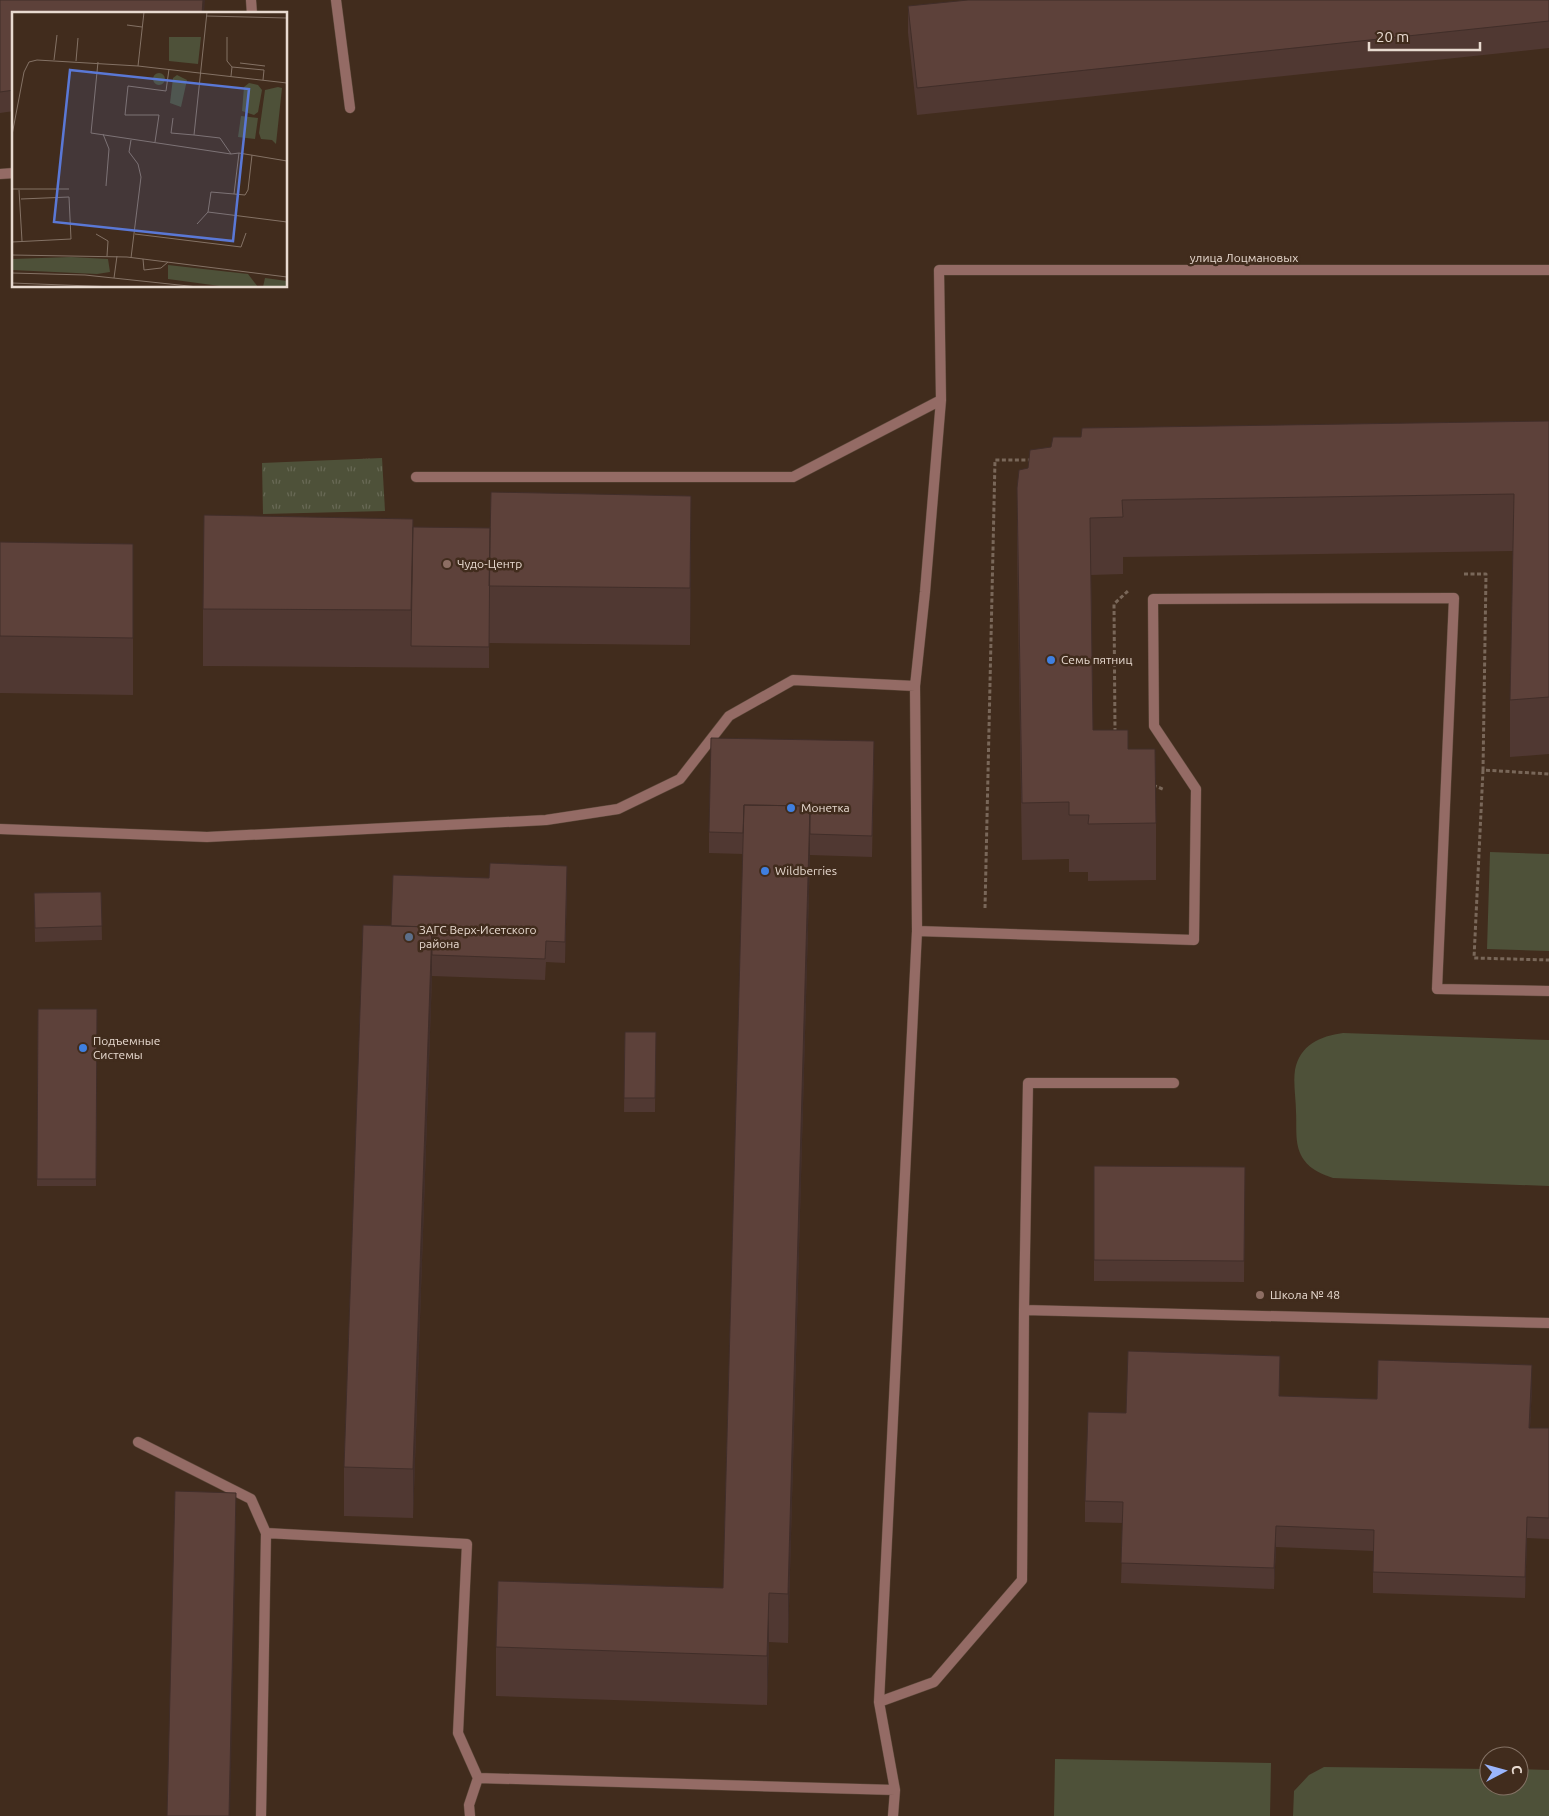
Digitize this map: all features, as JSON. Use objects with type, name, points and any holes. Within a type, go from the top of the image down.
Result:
[{"type":"lane","points":[[336,0],[350,108]]},
{"type":"lane","name":"улица Лоцмановых","points":[[941,400],[939,270],[1549,270]]},
{"type":"lane","points":[[416,477],[794,477],[941,400]]},
{"type":"lane","points":[[893,1816],[895,1790],[879,1702],[917,932],[915,686],[941,400]]},
{"type":"lane","points":[[917,932],[1194,940],[1196,789],[1154,726],[1153,599],[1454,598],[1437,988],[1549,991]]},
{"type":"lane","points":[[0,828],[207,836],[546,820],[618,809],[680,779],[729,716],[793,680],[915,686]]},
{"type":"lane","points":[[879,1702],[934,1682],[1022,1580],[1028,1083],[1174,1084]]},
{"type":"lane","points":[[1024,1310],[1549,1322]]},
{"type":"lane","points":[[138,1442],[251,1499],[266,1533],[261,1816]]},
{"type":"lane","points":[[266,1533],[467,1544],[458,1734],[478,1778],[469,1805],[470,1816]]},
{"type":"lane","points":[[478,1778],[895,1790]]},
{"type":"path","points":[[985,916],[996,460],[1035,460]]},
{"type":"path","points":[[1457,574],[1486,574],[1483,770],[1474,958],[1549,960]]},
{"type":"path","points":[[1115,742],[1114,604],[1136,585]]},
{"type":"path","points":[[1483,770],[1549,774]]},
{"type":"path","points":[[1151,785],[1169,792]]},
{"type":"green space","points":[[382,458],[385,511],[263,514],[262,463]]},
{"type":"green space","points":[[1490,852],[1549,854],[1549,951],[1487,949]]},
{"type":"green space","points":[[1343,1033],[1549,1040],[1549,1186],[1333,1178],[1313,1169],[1304,1160],[1297,1143],[1295,1070],[1301,1054],[1312,1043],[1319,1039]]},
{"type":"green space","points":[[1055,1759],[1271,1763],[1270,1816],[1054,1816]]},
{"type":"green space","points":[[1324,1767],[1479,1769],[1479,1796],[1529,1796],[1529,1769],[1549,1770],[1549,1816],[1293,1816],[1294,1791],[1309,1775]]},
{"type":"building","points":[[0,0],[203,0],[202,12],[12,12],[12,90],[0,92]]},
{"type":"building","points":[[968,0],[1549,0],[1549,21],[917,88],[908,6]]},
{"type":"building","points":[[1549,421],[1549,697],[1510,700],[1514,494],[1122,500],[1123,517],[1090,518],[1093,730],[1128,730],[1128,749],[1155,749],[1156,823],[1088,824],[1089,815],[1069,815],[1069,802],[1022,803],[1017,488],[1019,470],[1028,468],[1030,450],[1051,447],[1053,437],[1081,437],[1082,428]]},
{"type":"building","points":[[491,492],[691,496],[690,588],[489,586]]},
{"type":"building","points":[[204,515],[413,519],[411,610],[203,609]]},
{"type":"building","points":[[413,527],[490,528],[489,647],[411,646]]},
{"type":"building","points":[[0,542],[133,544],[133,638],[0,636]]},
{"type":"building","points":[[711,738],[874,741],[872,836],[810,834],[810,806],[744,805],[743,833],[709,832]]},
{"type":"building","points":[[744,805],[810,806],[788,1594],[769,1593],[767,1656],[496,1647],[498,1581],[723,1588]]},
{"type":"building","points":[[490,863],[567,866],[565,942],[546,941],[545,959],[432,955],[432,927],[391,926],[393,875],[489,878]]},
{"type":"building","points":[[101,892],[102,926],[35,928],[34,893]]},
{"type":"building","points":[[363,925],[432,927],[413,1469],[344,1467]]},
{"type":"building","points":[[38,1009],[97,1009],[96,1179],[37,1179]]},
{"type":"building","points":[[625,1032],[656,1032],[655,1098],[624,1098]]},
{"type":"building","points":[[1094,1166],[1245,1167],[1244,1261],[1094,1260]]},
{"type":"building","points":[[1128,1351],[1280,1356],[1279,1396],[1377,1399],[1378,1360],[1532,1365],[1529,1428],[1549,1428],[1549,1518],[1527,1517],[1525,1577],[1373,1572],[1374,1530],[1276,1526],[1274,1568],[1121,1563],[1123,1502],[1085,1501],[1088,1412],[1126,1413]]},
{"type":"building","points":[[175,1491],[236,1493],[229,1816],[167,1816]]},
{"type":"place","name":"Чудо-Центр","points":[[447,564]]},
{"type":"place","name":"Семь пятниц","points":[[1051,660]]},
{"type":"place","name":"Монетка","points":[[791,808]]},
{"type":"place","name":"Wildberries","points":[[765,871]]},
{"type":"place","name":"ЗАГС Верх-Исетского района","points":[[409,937]]},
{"type":"place","name":"Подъемные Системы","points":[[83,1048]]},
{"type":"place","name":"Школа № 48","points":[[1260,1295]]}]
